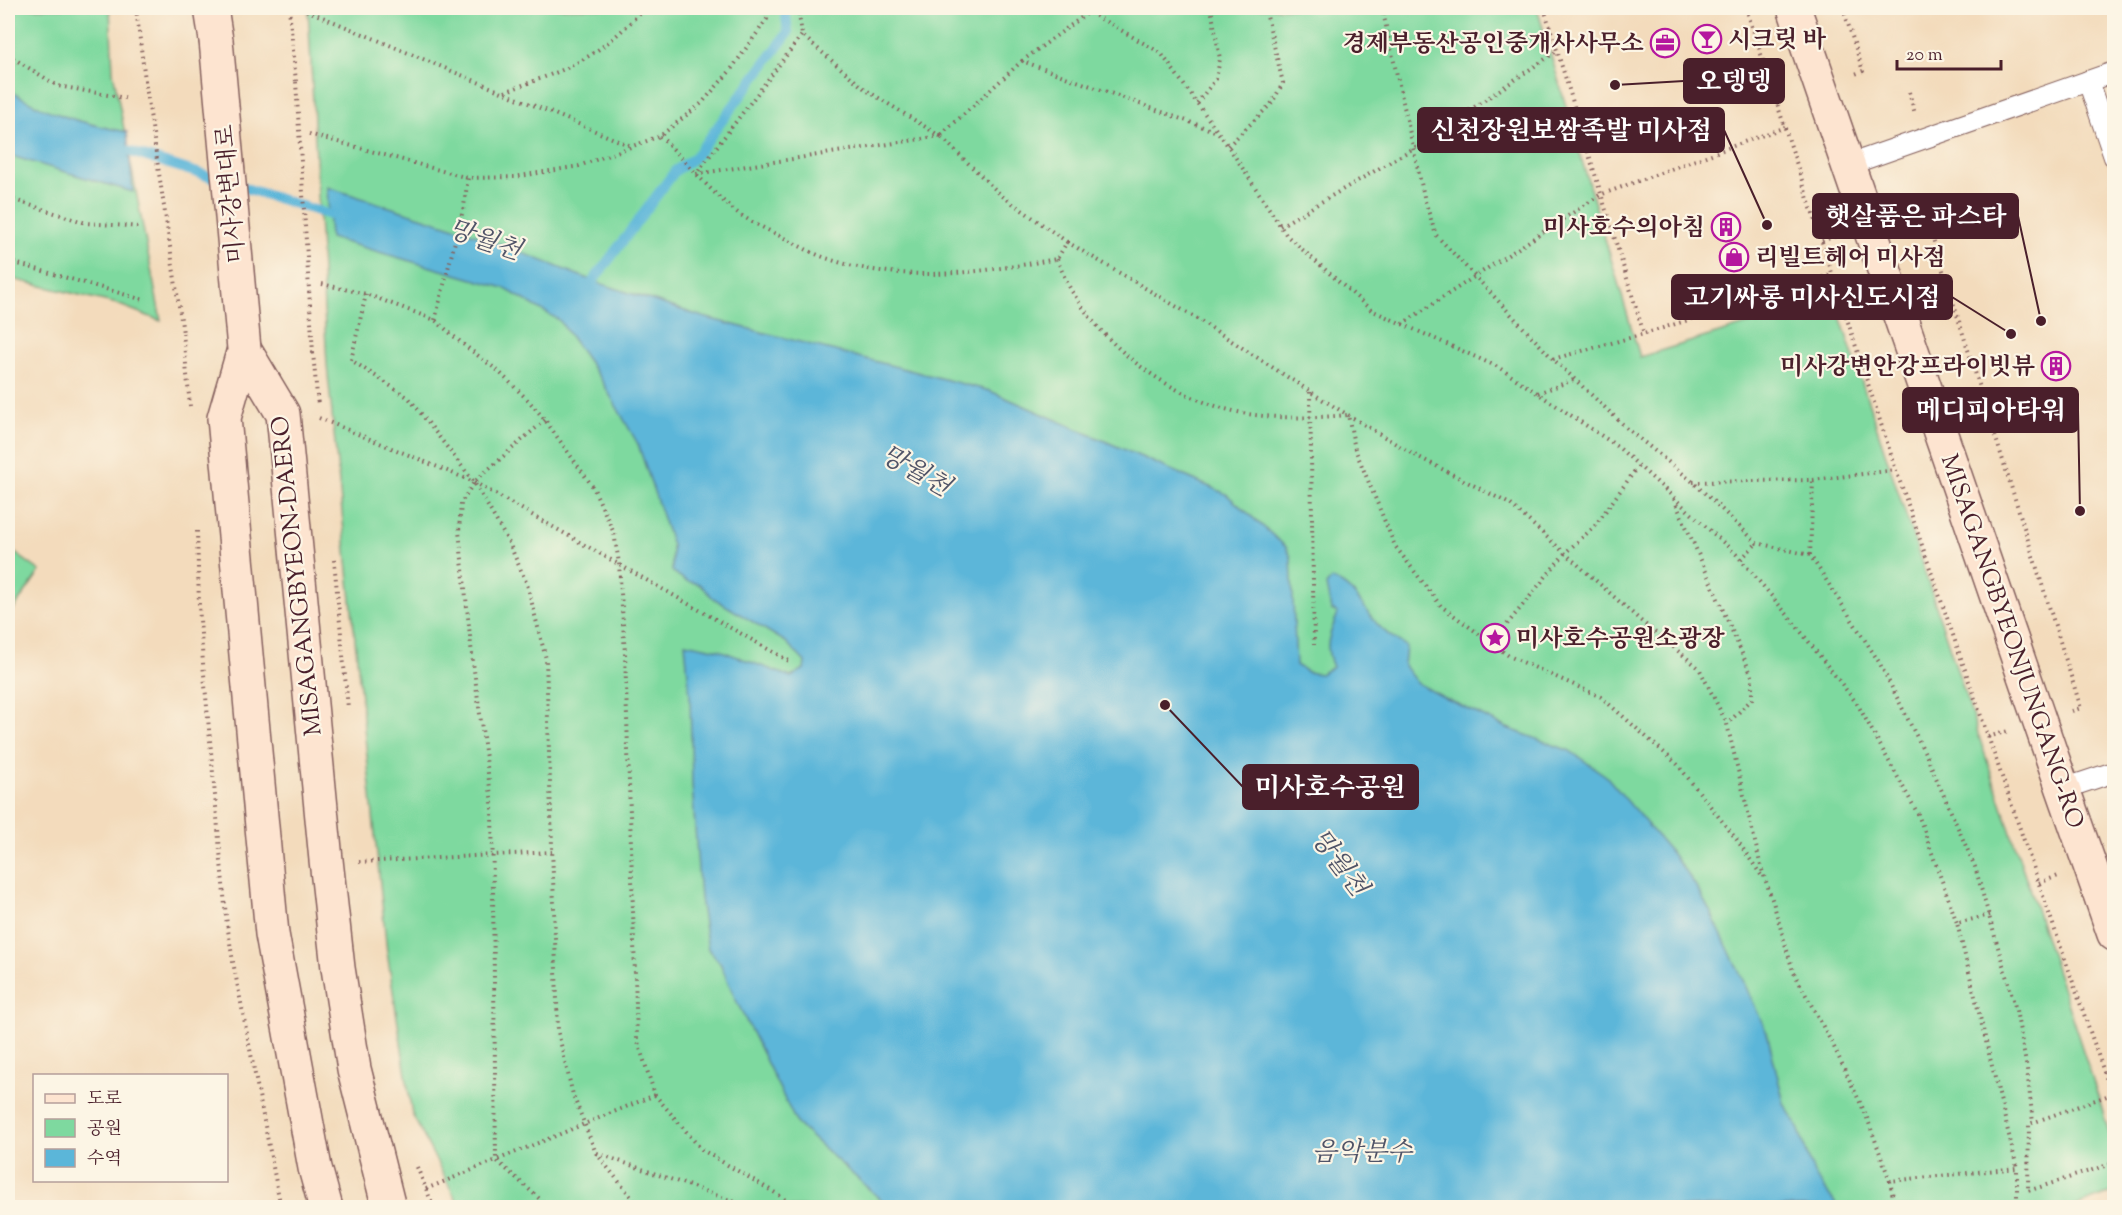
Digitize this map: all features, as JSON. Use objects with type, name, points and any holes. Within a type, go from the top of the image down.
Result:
[{"type":"main road","name":"미사강변대로","points":[[212,8],[244,349]]},
{"type":"main road","name":"MISAGANGBYEONJUNGANG-RO","points":[[1794,8],[2115,934]]},
{"type":"main road","points":[[244,349],[224,418],[266,876],[272,934],[293,1056],[315,1168],[326,1208]]},
{"type":"main road","name":"MISAGANGBYEON-DAERO","points":[[244,349],[283,414],[338,968],[354,1070],[389,1208]]},
{"type":"lane","points":[[1848,165],[2115,72]]},
{"type":"lane","points":[[2088,81],[2115,157]]},
{"type":"lane","points":[[2063,789],[2115,772]]},
{"type":"path","points":[[136,8],[183,333]]},
{"type":"path","points":[[290,8],[313,353],[321,430]]},
{"type":"path","points":[[301,8],[632,146]]},
{"type":"path","points":[[504,92],[571,65],[602,47],[629,25],[644,8]]},
{"type":"path","points":[[309,134],[468,178],[515,177],[579,166],[660,136],[702,103],[730,71],[767,19],[766,8]]},
{"type":"path","points":[[798,8],[801,34],[866,90],[940,136],[1001,195],[1067,242],[1196,318],[1348,415],[1411,453],[1510,504],[1699,668],[1727,724],[1766,882],[1793,971],[1834,1047],[1866,1115],[1890,1181],[1895,1208]]},
{"type":"path","points":[[1073,8],[1088,10],[1161,53],[1228,146],[1287,236],[1371,310],[1498,367],[1617,446],[1741,559],[1791,619],[1858,705],[1918,814],[1958,924],[2017,1168],[2017,1208]]},
{"type":"path","points":[[1197,103],[1216,79],[1220,59],[1211,8]]},
{"type":"path","points":[[1228,146],[1272,103],[1283,83],[1265,8]]},
{"type":"path","points":[[1382,8],[1425,201],[1436,235],[1553,359],[1629,430],[1693,482],[1757,543],[1810,555]]},
{"type":"path","points":[[1544,8],[1644,334]]},
{"type":"path","points":[[1746,8],[1896,470],[2115,1101]]},
{"type":"path","points":[[1843,8],[1863,71]]},
{"type":"path","points":[[696,174],[940,136],[1022,61],[1088,10]]},
{"type":"path","points":[[696,174],[801,34]]},
{"type":"path","points":[[1280,226],[1414,148],[1557,51]]},
{"type":"path","points":[[8,55],[58,86],[125,98]]},
{"type":"path","points":[[1022,61],[1218,132]]},
{"type":"path","points":[[1402,324],[1600,195],[1785,127]]},
{"type":"path","points":[[660,136],[738,213],[822,257],[869,269],[923,276],[989,271],[1057,259],[1067,242]]},
{"type":"path","points":[[435,320],[464,206],[468,178]]},
{"type":"path","points":[[8,198],[86,224],[141,227]]},
{"type":"path","points":[[1923,207],[2081,708]]},
{"type":"path","points":[[1057,259],[1074,295],[1097,327],[1133,361],[1166,383],[1204,401],[1247,414],[1310,417],[1348,415]]},
{"type":"path","points":[[8,261],[144,300]]},
{"type":"path","points":[[1553,359],[1644,334],[1833,274]]},
{"type":"path","points":[[322,284],[366,294],[435,320],[497,370],[530,401],[593,487],[614,532],[619,563],[626,665],[637,1039],[655,1095],[702,1150],[779,1195],[796,1208]]},
{"type":"path","points":[[366,294],[351,360],[409,398],[474,482],[508,543],[527,584],[546,659],[558,1032],[573,1095],[596,1153],[636,1203],[644,1208]]},
{"type":"path","points":[[1537,393],[1576,379]]},
{"type":"path","points":[[1310,391],[1314,645]]},
{"type":"path","points":[[1348,415],[1355,449],[1395,546],[1441,606],[1509,656],[1601,697],[1677,764],[1737,840],[1766,882]]},
{"type":"path","points":[[320,418],[474,482],[789,661]]},
{"type":"path","points":[[545,420],[474,482],[461,503],[459,531],[472,655],[492,803],[496,1160],[550,1208]]},
{"type":"path","points":[[1492,643],[1565,553],[1594,527],[1638,465]]},
{"type":"path","points":[[1693,482],[1813,480],[1896,470]]},
{"type":"path","points":[[1813,480],[1810,555],[1879,663],[1927,758],[1975,867],[2016,1010],[2027,1069],[2033,1123]]},
{"type":"path","points":[[1673,496],[1752,676],[1752,699],[1727,724]]},
{"type":"path","points":[[1741,559],[1757,543]]},
{"type":"path","points":[[334,558],[349,709]]},
{"type":"path","points":[[359,873],[358,862],[552,852]]},
{"type":"path","points":[[1958,924],[1990,915]]},
{"type":"path","points":[[2105,1074],[2115,1071]]},
{"type":"path","points":[[2112,1094],[2030,1124],[2028,1191],[2115,1163]]},
{"type":"path","points":[[426,1188],[655,1095]]},
{"type":"path","points":[[596,1153],[752,1208]]},
{"type":"path","points":[[414,1161],[434,1208]]},
{"type":"path","points":[[1890,1181],[2017,1168]]},
{"type":"green space","points":[[8,8],[110,8],[113,72],[161,321],[117,304],[8,278]]},
{"type":"green space","points":[[308,8],[1537,8],[1640,357],[1834,298],[2100,1102],[2114,1150],[2114,1192],[2071,1208],[460,1207],[412,1114],[387,952],[327,365]]},
{"type":"green space","points":[[8,548],[40,571],[8,617]]},
{"type":"water","points":[[8,89],[50,111],[127,132],[133,192],[8,155]]},
{"type":"water","name":"음악분수","points":[[327,187],[477,235],[593,281],[703,317],[990,391],[1226,494],[1286,547],[1291,557],[1296,665],[1307,672],[1320,674],[1333,667],[1328,645],[1338,613],[1331,610],[1326,585],[1331,579],[1352,592],[1382,629],[1406,646],[1404,666],[1417,683],[1507,728],[1570,751],[1606,776],[1669,850],[1694,883],[1711,913],[1767,1033],[1784,1103],[1799,1130],[1814,1174],[1838,1207],[889,1207],[797,1124],[720,963],[708,949],[700,898],[692,784],[690,697],[685,643],[719,650],[791,677],[804,669],[805,662],[786,642],[713,598],[699,584],[686,581],[672,571],[672,545],[638,444],[600,378],[559,320],[504,288],[330,238]]},
{"type":"waterway","points":[[585,292],[675,171],[694,158],[788,33],[785,8]]},
{"type":"waterway","name":"망월천","points":[[115,147],[340,218]]},
{"type":"place","name":"시크릿 바","points":[[1707,39]]},
{"type":"place","name":"경제부동산공인중개사사무소","points":[[1665,43]]},
{"type":"place","name":"오뎅뎅","points":[[1615,85]]},
{"type":"place","name":"신천장원보쌈족발 미사점","points":[[1767,225]]},
{"type":"place","name":"미사호수의아침","points":[[1726,227]]},
{"type":"place","name":"리빌트헤어 미사점","points":[[1734,257]]},
{"type":"place","name":"햇살품은 파스타","points":[[2041,321]]},
{"type":"place","name":"고기싸롱 미사신도시점","points":[[2011,334]]},
{"type":"place","name":"미사강변안강프라이빗뷰","points":[[2056,366]]},
{"type":"place","name":"메디피아타워","points":[[2080,511]]},
{"type":"place","name":"미사호수공원소광장","points":[[1495,638]]},
{"type":"place","name":"미사호수공원","points":[[1165,705]]}]
